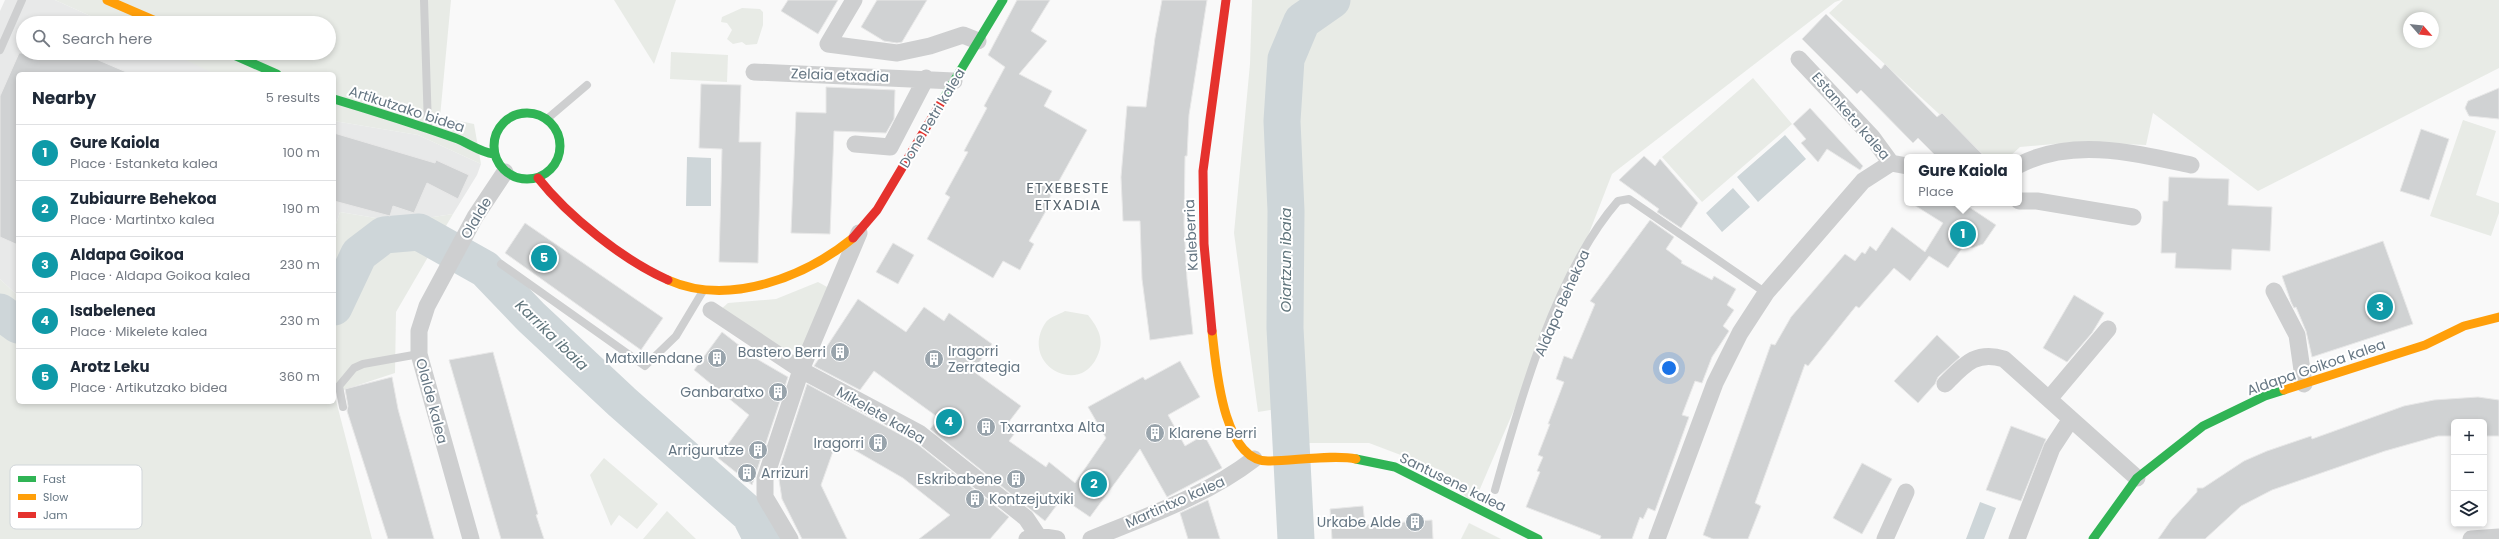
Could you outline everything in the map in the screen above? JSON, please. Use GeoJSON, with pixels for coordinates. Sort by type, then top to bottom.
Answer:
{"type":"FeatureCollection","features":[{"type":"Feature","properties":{"kind":"street"},"geometry":{"type":"LineString","coordinates":[[107,0],[144,16]]}},
{"type":"Feature","properties":{"kind":"street"},"geometry":{"type":"LineString","coordinates":[[854,0],[828,44],[897,53],[930,46],[963,35],[978,41]]}},
{"type":"Feature","properties":{"kind":"street","name":"Done Petri kalea"},"geometry":{"type":"LineString","coordinates":[[790,539],[765,497],[765,479],[801,370],[859,234],[877,210],[1003,0]]}},
{"type":"Feature","properties":{"kind":"street","name":"Kaleberria"},"geometry":{"type":"LineString","coordinates":[[1226,0],[1218,42],[1203,169],[1204,249],[1212,335],[1227,415],[1233,434],[1243,450],[1254,459]]}},
{"type":"Feature","properties":{"kind":"street","name":"Estanketa kalea"},"geometry":{"type":"LineString","coordinates":[[1800,58],[1872,137],[1899,164]]}},
{"type":"Feature","properties":{"kind":"street"},"geometry":{"type":"LineString","coordinates":[[245,60],[272,72]]}},
{"type":"Feature","properties":{"kind":"street","name":"Zelaia etxadia"},"geometry":{"type":"LineString","coordinates":[[754,72],[926,78],[954,81]]}},
{"type":"Feature","properties":{"kind":"street"},"geometry":{"type":"LineString","coordinates":[[855,144],[890,147],[926,78]]}},
{"type":"Feature","properties":{"kind":"street","name":"Artikutzako bidea"},"geometry":{"type":"LineString","coordinates":[[336,100],[428,128],[458,139],[484,153],[494,154]]}},
{"type":"Feature","properties":{"kind":"street"},"geometry":{"type":"LineString","coordinates":[[526,113],[537,114],[547,119],[555,128],[560,139],[560,150],[557,161],[548,172],[538,178],[526,180],[515,178],[505,172],[494,154],[494,142],[497,131],[504,121],[514,115],[526,113]]}},
{"type":"Feature","properties":{"kind":"street"},"geometry":{"type":"LineString","coordinates":[[2022,164],[2035,157],[2062,150],[2099,149],[2139,154],[2191,164]]}},
{"type":"Feature","properties":{"kind":"street"},"geometry":{"type":"LineString","coordinates":[[1657,539],[1715,383],[1740,333],[1766,293],[1863,181],[1899,164]]}},
{"type":"Feature","properties":{"kind":"street","name":"Olalde"},"geometry":{"type":"LineString","coordinates":[[449,266],[475,217],[505,172]]}},
{"type":"Feature","properties":{"kind":"street"},"geometry":{"type":"LineString","coordinates":[[538,178],[552,197],[576,220],[637,262],[681,285],[705,289]]}},
{"type":"Feature","properties":{"kind":"street"},"geometry":{"type":"LineString","coordinates":[[2022,201],[2037,201],[2133,217]]}},
{"type":"Feature","properties":{"kind":"street","name":"Done Petri kalea"},"geometry":{"type":"LineString","coordinates":[[705,289],[731,289],[755,286],[793,274],[842,247],[859,234]]}},
{"type":"Feature","properties":{"kind":"street","name":"Olalde kalea"},"geometry":{"type":"LineString","coordinates":[[449,266],[427,306],[419,331],[419,354],[470,539]]}},
{"type":"Feature","properties":{"kind":"street"},"geometry":{"type":"LineString","coordinates":[[2274,291],[2296,335],[2304,384]]}},
{"type":"Feature","properties":{"kind":"street","name":"Mikelete kalea"},"geometry":{"type":"LineString","coordinates":[[711,310],[801,370],[919,433],[1026,518],[1033,538]]}},
{"type":"Feature","properties":{"kind":"street","name":"Aldapa Goikoa kalea"},"geometry":{"type":"LineString","coordinates":[[2093,539],[2096,532],[2137,478],[2203,426],[2265,396],[2426,345],[2464,326],[2499,317]]}},
{"type":"Feature","properties":{"kind":"street"},"geometry":{"type":"LineString","coordinates":[[2049,399],[2108,329]]}},
{"type":"Feature","properties":{"kind":"street"},"geometry":{"type":"LineString","coordinates":[[1945,384],[1966,363],[1990,354],[2004,359],[2137,478]]}},
{"type":"Feature","properties":{"kind":"street"},"geometry":{"type":"LineString","coordinates":[[2017,539],[2052,448],[2071,419]]}},
{"type":"Feature","properties":{"kind":"street","name":"Santusene kalea"},"geometry":{"type":"LineString","coordinates":[[1254,459],[1266,461],[1317,458],[1353,458],[1395,467],[1538,539]]}},
{"type":"Feature","properties":{"kind":"street","name":"Martintxo kalea"},"geometry":{"type":"LineString","coordinates":[[1091,539],[1178,504],[1233,475],[1254,459]]}},
{"type":"Feature","properties":{"kind":"street"},"geometry":{"type":"LineString","coordinates":[[1885,539],[1906,492]]}},
{"type":"Feature","properties":{"kind":"street"},"geometry":{"type":"LineString","coordinates":[[2471,539],[2499,537]]}},
{"type":"Feature","properties":{"kind":"street"},"geometry":{"type":"LineString","coordinates":[[1033,538],[1057,539]]}},
{"type":"Feature","properties":{"kind":"lane"},"geometry":{"type":"LineString","coordinates":[[0,50],[22,0]]}},
{"type":"Feature","properties":{"kind":"lane"},"geometry":{"type":"LineString","coordinates":[[424,0],[428,128]]}},
{"type":"Feature","properties":{"kind":"lane"},"geometry":{"type":"LineString","coordinates":[[547,119],[587,85]]}},
{"type":"Feature","properties":{"kind":"lane","name":"Aldapa Behekoa"},"geometry":{"type":"LineString","coordinates":[[1495,490],[1518,410],[1552,317],[1582,254],[1618,201],[1629,199],[1766,293]]}},
{"type":"Feature","properties":{"kind":"lane"},"geometry":{"type":"LineString","coordinates":[[501,264],[645,366],[676,336],[705,289]]}},
{"type":"Feature","properties":{"kind":"lane"},"geometry":{"type":"LineString","coordinates":[[343,407],[339,386],[354,368],[363,364],[419,354]]}},
{"type":"Feature","properties":{"kind":"shaded area"},"geometry":{"type":"Polygon","coordinates":[[[5,0],[55,0],[90,16],[16,16],[16,60],[187,60],[214,72],[16,72],[16,294],[0,279],[0,11],[5,0]]]}},
{"type":"Feature","properties":{"kind":"shaded area"},"geometry":{"type":"Polygon","coordinates":[[[55,0],[451,0],[440,117],[474,124],[481,164],[418,135],[336,121],[336,72],[211,72],[186,60],[336,60],[336,16],[90,16],[55,0]]]}},
{"type":"Feature","properties":{"kind":"shaded area"},"geometry":{"type":"Polygon","coordinates":[[[614,0],[676,0],[654,64],[614,0]]]}},
{"type":"Feature","properties":{"kind":"shaded area"},"geometry":{"type":"Polygon","coordinates":[[[1252,0],[1841,0],[1835,2],[1612,174],[1579,259],[1473,505],[1443,471],[1369,443],[1304,443],[1302,405],[1258,412],[1234,233],[1250,64],[1252,0]]]}},
{"type":"Feature","properties":{"kind":"shaded area"},"geometry":{"type":"Polygon","coordinates":[[[1843,0],[2499,0],[2499,68],[2258,191],[2153,113],[2146,145],[2076,142],[2020,147],[2012,154],[1983,154],[1829,13],[1843,0]]]}},
{"type":"Feature","properties":{"kind":"shaded area"},"geometry":{"type":"Polygon","coordinates":[[[742,8],[760,9],[763,12],[763,25],[757,44],[746,45],[742,42],[733,44],[727,39],[732,30],[727,23],[721,22],[722,17],[742,8]]]}},
{"type":"Feature","properties":{"kind":"shaded area"},"geometry":{"type":"Polygon","coordinates":[[[671,52],[728,55],[727,82],[670,79],[671,52]]]}},
{"type":"Feature","properties":{"kind":"shaded area"},"geometry":{"type":"Polygon","coordinates":[[[1753,78],[1792,124],[1702,202],[1662,157],[1753,78]]]}},
{"type":"Feature","properties":{"kind":"shaded area"},"geometry":{"type":"Polygon","coordinates":[[[2463,120],[2496,131],[2476,195],[2499,203],[2499,213],[2491,236],[2430,216],[2463,120]]]}},
{"type":"Feature","properties":{"kind":"shaded area"},"geometry":{"type":"Polygon","coordinates":[[[336,121],[418,135],[481,164],[477,175],[453,214],[400,222],[340,212],[336,224],[336,121]]]}},
{"type":"Feature","properties":{"kind":"shaded area"},"geometry":{"type":"Polygon","coordinates":[[[1785,135],[1806,159],[1758,202],[1737,177],[1785,135]]]}},
{"type":"Feature","properties":{"kind":"shaded area"},"geometry":{"type":"Polygon","coordinates":[[[687,157],[711,158],[711,206],[686,206],[687,157]]]}},
{"type":"Feature","properties":{"kind":"shaded area"},"geometry":{"type":"Polygon","coordinates":[[[1733,188],[1750,207],[1722,232],[1706,213],[1733,188]]]}},
{"type":"Feature","properties":{"kind":"shaded area"},"geometry":{"type":"Polygon","coordinates":[[[340,212],[400,222],[453,214],[396,312],[395,373],[336,392],[336,224],[340,212]]]}},
{"type":"Feature","properties":{"kind":"shaded area"},"geometry":{"type":"Polygon","coordinates":[[[0,279],[16,294],[16,404],[336,404],[336,401],[372,539],[0,539],[0,279]]]}},
{"type":"Feature","properties":{"kind":"shaded area"},"geometry":{"type":"Polygon","coordinates":[[[818,282],[829,288],[805,348],[784,351],[719,311],[728,303],[776,299],[818,282]]]}},
{"type":"Feature","properties":{"kind":"shaded area"},"geometry":{"type":"Polygon","coordinates":[[[1065,311],[1088,315],[1098,330],[1101,340],[1097,357],[1088,369],[1077,375],[1065,375],[1054,370],[1045,362],[1039,351],[1039,337],[1046,322],[1052,317],[1065,311]]]}},
{"type":"Feature","properties":{"kind":"shaded area"},"geometry":{"type":"Polygon","coordinates":[[[604,458],[658,504],[637,529],[619,515],[611,526],[590,475],[604,458]]]}},
{"type":"Feature","properties":{"kind":"shaded area"},"geometry":{"type":"Polygon","coordinates":[[[1980,502],[1996,508],[1984,539],[1966,539],[1980,502]]]}},
{"type":"Feature","properties":{"kind":"shaded area"},"geometry":{"type":"Polygon","coordinates":[[[667,511],[696,539],[643,539],[667,511]]]}},
{"type":"Feature","properties":{"kind":"shaded area"},"geometry":{"type":"Polygon","coordinates":[[[1469,523],[1501,539],[1461,539],[1469,523]]]}},
{"type":"Feature","properties":{"kind":"building"},"geometry":{"type":"Polygon","coordinates":[[[788,0],[838,0],[818,34],[781,11],[788,0]]]}},
{"type":"Feature","properties":{"kind":"building"},"geometry":{"type":"Polygon","coordinates":[[[877,0],[927,0],[902,42],[897,43],[884,41],[861,27],[877,0]]]}},
{"type":"Feature","properties":{"kind":"building"},"geometry":{"type":"Polygon","coordinates":[[[1017,0],[1050,0],[1031,31],[1047,41],[1019,74],[1052,91],[1044,106],[1087,130],[1049,199],[1052,200],[1029,241],[1034,244],[1020,270],[1003,261],[993,278],[927,239],[950,197],[945,194],[968,152],[964,151],[987,108],[984,106],[1005,67],[988,55],[1017,0]]]}},
{"type":"Feature","properties":{"kind":"building"},"geometry":{"type":"Polygon","coordinates":[[[1162,0],[1207,0],[1189,115],[1187,156],[1185,156],[1184,224],[1187,279],[1193,334],[1150,340],[1142,279],[1140,221],[1123,221],[1121,177],[1127,106],[1146,107],[1155,38],[1162,0]]]}},
{"type":"Feature","properties":{"kind":"building"},"geometry":{"type":"Polygon","coordinates":[[[1826,14],[1881,69],[1885,64],[1937,117],[1942,113],[1982,154],[1934,154],[1918,138],[1913,143],[1861,90],[1857,94],[1802,39],[1826,14]]]}},
{"type":"Feature","properties":{"kind":"building"},"geometry":{"type":"Polygon","coordinates":[[[16,60],[98,60],[126,72],[16,72],[16,244],[0,237],[0,96],[16,60]]]}},
{"type":"Feature","properties":{"kind":"building"},"geometry":{"type":"Polygon","coordinates":[[[701,84],[741,85],[739,142],[761,142],[758,263],[719,262],[722,149],[699,148],[701,84]]]}},
{"type":"Feature","properties":{"kind":"building"},"geometry":{"type":"Polygon","coordinates":[[[826,87],[895,90],[894,119],[886,133],[834,131],[830,234],[791,233],[796,112],[826,113],[826,87]]]}},
{"type":"Feature","properties":{"kind":"building"},"geometry":{"type":"Polygon","coordinates":[[[2499,88],[2499,119],[2469,116],[2465,108],[2468,101],[2499,88]]]}},
{"type":"Feature","properties":{"kind":"building"},"geometry":{"type":"Polygon","coordinates":[[[1810,108],[1863,166],[1860,170],[1827,149],[1818,162],[1801,143],[1806,139],[1793,124],[1810,108]]]}},
{"type":"Feature","properties":{"kind":"building"},"geometry":{"type":"Polygon","coordinates":[[[2421,129],[2449,139],[2429,200],[2400,191],[2421,129]]]}},
{"type":"Feature","properties":{"kind":"building"},"geometry":{"type":"Polygon","coordinates":[[[336,134],[435,163],[436,160],[469,175],[458,199],[427,183],[414,213],[393,206],[390,216],[336,202],[336,134]]]}},
{"type":"Feature","properties":{"kind":"building"},"geometry":{"type":"Polygon","coordinates":[[[1644,156],[1655,166],[1660,159],[1698,203],[1681,228],[1657,212],[1659,209],[1619,180],[1644,156]]]}},
{"type":"Feature","properties":{"kind":"building"},"geometry":{"type":"Polygon","coordinates":[[[2169,177],[2229,179],[2228,205],[2272,207],[2270,251],[2232,249],[2231,270],[2175,268],[2176,253],[2161,253],[2163,201],[2168,201],[2169,177]]]}},
{"type":"Feature","properties":{"kind":"building"},"geometry":{"type":"Polygon","coordinates":[[[1916,206],[1968,206],[1996,225],[1983,244],[1972,248],[1965,244],[1948,268],[1929,256],[1910,281],[1894,268],[1859,308],[1856,306],[1808,366],[1805,364],[1755,503],[1761,506],[1748,539],[1713,539],[1703,535],[1771,344],[1775,345],[1791,317],[1845,254],[1855,261],[1862,252],[1865,254],[1870,246],[1876,251],[1892,227],[1925,252],[1943,223],[1916,206]]]}},
{"type":"Feature","properties":{"kind":"building"},"geometry":{"type":"Polygon","coordinates":[[[1650,220],[1674,237],[1666,249],[1682,261],[1681,263],[1712,280],[1714,276],[1736,289],[1727,305],[1734,310],[1723,326],[1729,331],[1712,357],[1702,383],[1695,381],[1682,415],[1689,417],[1655,511],[1648,508],[1643,519],[1640,517],[1632,539],[1600,539],[1601,536],[1526,507],[1540,472],[1537,471],[1543,457],[1538,455],[1564,382],[1556,379],[1564,356],[1572,359],[1595,304],[1590,301],[1650,220]]]}},
{"type":"Feature","properties":{"kind":"building"},"geometry":{"type":"Polygon","coordinates":[[[525,223],[663,318],[641,350],[505,253],[525,223]]]}},
{"type":"Feature","properties":{"kind":"building"},"geometry":{"type":"Polygon","coordinates":[[[2383,241],[2413,324],[2312,357],[2306,331],[2296,307],[2294,308],[2291,302],[2282,276],[2383,241]]]}},
{"type":"Feature","properties":{"kind":"building"},"geometry":{"type":"Polygon","coordinates":[[[893,243],[914,255],[898,284],[876,272],[893,243]]]}},
{"type":"Feature","properties":{"kind":"building"},"geometry":{"type":"Polygon","coordinates":[[[2074,295],[2104,313],[2092,333],[2067,362],[2043,348],[2074,295]]]}},
{"type":"Feature","properties":{"kind":"building"},"geometry":{"type":"Polygon","coordinates":[[[858,299],[906,332],[924,307],[944,321],[949,313],[992,344],[973,371],[1021,406],[1008,423],[1017,430],[1009,441],[1046,467],[1049,462],[1075,483],[1106,438],[1088,407],[1143,377],[1145,380],[1180,361],[1200,397],[1168,415],[1185,446],[1204,435],[1222,468],[1167,497],[1140,449],[1090,517],[1062,498],[1045,521],[930,429],[939,418],[874,371],[860,390],[814,366],[858,299]]]}},
{"type":"Feature","properties":{"kind":"building"},"geometry":{"type":"Polygon","coordinates":[[[722,332],[740,346],[738,348],[788,377],[752,485],[718,458],[749,415],[694,370],[722,332]]]}},
{"type":"Feature","properties":{"kind":"building"},"geometry":{"type":"Polygon","coordinates":[[[1937,335],[1960,357],[1938,377],[1935,384],[1918,403],[1894,381],[1937,335]]]}},
{"type":"Feature","properties":{"kind":"building"},"geometry":{"type":"Polygon","coordinates":[[[493,352],[538,514],[536,515],[544,539],[501,539],[449,360],[493,352]]]}},
{"type":"Feature","properties":{"kind":"building"},"geometry":{"type":"Polygon","coordinates":[[[392,377],[398,409],[434,539],[388,539],[347,411],[348,406],[345,389],[392,377]]]}},
{"type":"Feature","properties":{"kind":"building"},"geometry":{"type":"Polygon","coordinates":[[[807,384],[916,443],[1009,517],[990,539],[919,539],[950,515],[903,478],[837,440],[821,485],[847,539],[802,539],[782,499],[778,473],[807,384]]]}},
{"type":"Feature","properties":{"kind":"building"},"geometry":{"type":"Polygon","coordinates":[[[2478,397],[2499,400],[2499,436],[2487,436],[2487,419],[2451,419],[2451,436],[2438,436],[2385,451],[2272,490],[2241,506],[2205,539],[2158,539],[2172,519],[2197,492],[2197,488],[2203,488],[2244,461],[2267,451],[2311,436],[2312,439],[2404,406],[2434,400],[2478,397]]]}},
{"type":"Feature","properties":{"kind":"building"},"geometry":{"type":"Polygon","coordinates":[[[2011,426],[2046,439],[2021,501],[1986,490],[2011,426]]]}},
{"type":"Feature","properties":{"kind":"building"},"geometry":{"type":"Polygon","coordinates":[[[1862,463],[1892,479],[1862,534],[1833,518],[1862,463]]]}},
{"type":"Feature","properties":{"kind":"building"},"geometry":{"type":"Polygon","coordinates":[[[1208,500],[1220,539],[1188,539],[1180,513],[1208,500]]]}},
{"type":"Feature","properties":{"kind":"building","name":"Urkabe Alde"},"geometry":{"type":"Polygon","coordinates":[[[1363,506],[1365,525],[1432,520],[1433,539],[1332,539],[1330,509],[1363,506]]]}},
{"type":"Feature","properties":{"kind":"waterway","name":"Oiartzun ibaia"},"geometry":{"type":"LineString","coordinates":[[1296,539],[1285,328],[1286,211],[1282,121],[1286,59],[1302,21],[1332,0]]}},
{"type":"Feature","properties":{"kind":"waterway","name":"Karrika ibaia"},"geometry":{"type":"LineString","coordinates":[[336,303],[359,254],[384,235],[419,232],[485,269],[531,317],[622,402],[750,515],[762,539]]}},
{"type":"Feature","properties":{"kind":"waterway","name":"Karrika ibaia"},"geometry":{"type":"LineString","coordinates":[[0,312],[16,324]]}},
{"type":"Feature","properties":{"kind":"traffic: fast"},"geometry":{"type":"LineString","coordinates":[[942,101],[1003,0]]}},
{"type":"Feature","properties":{"kind":"traffic: fast"},"geometry":{"type":"LineString","coordinates":[[245,60],[272,72]]}},
{"type":"Feature","properties":{"kind":"traffic: fast"},"geometry":{"type":"LineString","coordinates":[[336,100],[440,133],[494,154]]}},
{"type":"Feature","properties":{"kind":"traffic: fast"},"geometry":{"type":"LineString","coordinates":[[521,113],[533,113],[545,118],[555,128],[560,140],[560,146],[558,159],[545,174],[533,179],[521,179],[509,174],[499,164],[494,152],[494,140],[499,128],[509,118],[521,113]]}},
{"type":"Feature","properties":{"kind":"traffic: fast"},"geometry":{"type":"LineString","coordinates":[[2093,539],[2137,478],[2203,426],[2265,396],[2284,390]]}},
{"type":"Feature","properties":{"kind":"traffic: fast"},"geometry":{"type":"LineString","coordinates":[[1356,459],[1395,467],[1538,539]]}},
{"type":"Feature","properties":{"kind":"traffic: slow"},"geometry":{"type":"LineString","coordinates":[[107,0],[144,16]]}},
{"type":"Feature","properties":{"kind":"traffic: slow"},"geometry":{"type":"LineString","coordinates":[[668,280],[691,288],[716,290],[741,289],[765,284],[789,276],[812,265],[834,252],[853,238]]}},
{"type":"Feature","properties":{"kind":"traffic: slow"},"geometry":{"type":"LineString","coordinates":[[2284,390],[2425,345],[2464,326],[2499,317]]}},
{"type":"Feature","properties":{"kind":"traffic: slow"},"geometry":{"type":"LineString","coordinates":[[1212,331],[1219,387],[1224,408],[1231,429],[1240,445],[1253,457],[1268,461],[1325,457],[1356,459]]}},
{"type":"Feature","properties":{"kind":"traffic: jam"},"geometry":{"type":"LineString","coordinates":[[1212,331],[1204,244],[1203,171],[1226,0]]}},
{"type":"Feature","properties":{"kind":"traffic: jam"},"geometry":{"type":"LineString","coordinates":[[853,238],[877,210],[942,101]]}},
{"type":"Feature","properties":{"kind":"traffic: jam"},"geometry":{"type":"LineString","coordinates":[[538,178],[580,222],[597,236],[633,261],[668,280]]}},
{"type":"Feature","properties":{"kind":"place","name":"Gure Kaiola"},"geometry":{"type":"Point","coordinates":[1963,234]}},
{"type":"Feature","properties":{"kind":"place","name":"Arotz Leku"},"geometry":{"type":"Point","coordinates":[544,258]}},
{"type":"Feature","properties":{"kind":"place","name":"Aldapa Goikoa"},"geometry":{"type":"Point","coordinates":[2380,307]}},
{"type":"Feature","properties":{"kind":"place","name":"Bastero Berri"},"geometry":{"type":"Point","coordinates":[840,352]}},
{"type":"Feature","properties":{"kind":"place","name":"Matxillendane"},"geometry":{"type":"Point","coordinates":[717,358]}},
{"type":"Feature","properties":{"kind":"place","name":"Iragorri Zerrategia"},"geometry":{"type":"Point","coordinates":[934,359]}},
{"type":"Feature","properties":{"kind":"place","name":"Ganbaratxo"},"geometry":{"type":"Point","coordinates":[778,392]}},
{"type":"Feature","properties":{"kind":"place","name":"Isabelenea"},"geometry":{"type":"Point","coordinates":[949,422]}},
{"type":"Feature","properties":{"kind":"place","name":"Txarrantxa Alta"},"geometry":{"type":"Point","coordinates":[986,427]}},
{"type":"Feature","properties":{"kind":"place","name":"Klarene Berri"},"geometry":{"type":"Point","coordinates":[1155,433]}},
{"type":"Feature","properties":{"kind":"place","name":"Iragorri"},"geometry":{"type":"Point","coordinates":[878,443]}},
{"type":"Feature","properties":{"kind":"place","name":"Arrigurutze"},"geometry":{"type":"Point","coordinates":[758,450]}},
{"type":"Feature","properties":{"kind":"place","name":"Arrizuri"},"geometry":{"type":"Point","coordinates":[747,473]}},
{"type":"Feature","properties":{"kind":"place","name":"Eskribabene"},"geometry":{"type":"Point","coordinates":[1016,479]}},
{"type":"Feature","properties":{"kind":"place","name":"Zubiaurre Behekoa"},"geometry":{"type":"Point","coordinates":[1094,484]}},
{"type":"Feature","properties":{"kind":"place","name":"Kontzejutxiki"},"geometry":{"type":"Point","coordinates":[975,499]}},
{"type":"Feature","properties":{"kind":"place","name":"Urkabe Alde"},"geometry":{"type":"Point","coordinates":[1415,522]}},
{"type":"Feature","properties":{"kind":"district","name":"ETXEBESTE ETXADIA"},"geometry":{"type":"Point","coordinates":[1068,196]}}]}
